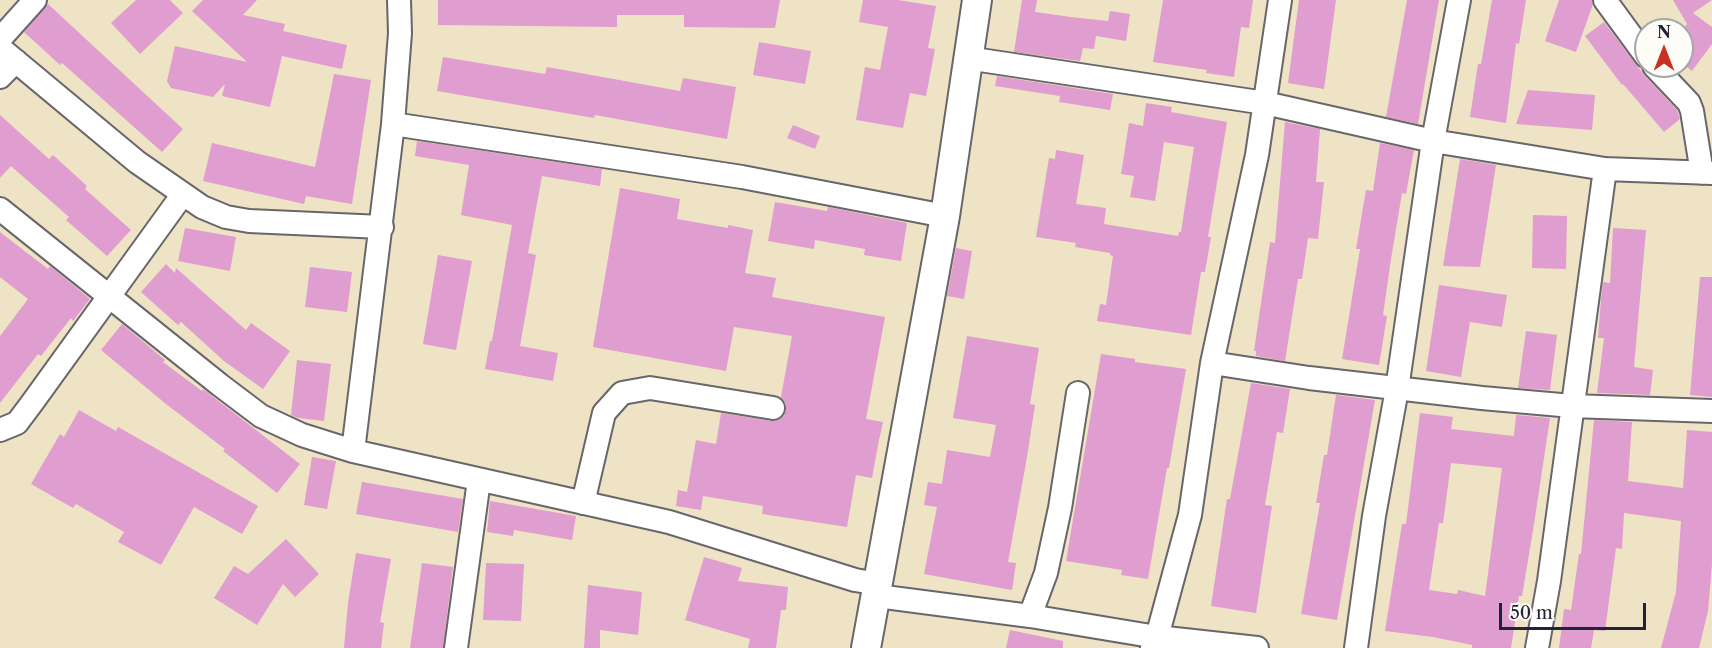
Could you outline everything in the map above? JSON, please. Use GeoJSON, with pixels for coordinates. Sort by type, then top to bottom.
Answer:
{"type":"FeatureCollection","features":[{"type":"Feature","properties":{"kind":"street"},"geometry":{"type":"LineString","coordinates":[[0,39],[35,0]]}},
{"type":"Feature","properties":{"kind":"street"},"geometry":{"type":"LineString","coordinates":[[353,451],[393,124],[400,33],[399,0]]}},
{"type":"Feature","properties":{"kind":"street"},"geometry":{"type":"LineString","coordinates":[[866,648],[945,216],[976,0]]}},
{"type":"Feature","properties":{"kind":"street"},"geometry":{"type":"LineString","coordinates":[[1154,642],[1190,515],[1212,363],[1257,155],[1280,0]]}},
{"type":"Feature","properties":{"kind":"street"},"geometry":{"type":"LineString","coordinates":[[1356,648],[1374,516],[1397,389],[1433,141],[1459,0]]}},
{"type":"Feature","properties":{"kind":"street"},"geometry":{"type":"LineString","coordinates":[[1605,0],[1634,40]]}},
{"type":"Feature","properties":{"kind":"street"},"geometry":{"type":"LineString","coordinates":[[967,58],[1265,104],[1433,141],[1605,169],[1707,173],[1689,103],[1665,78]]}},
{"type":"Feature","properties":{"kind":"street"},"geometry":{"type":"LineString","coordinates":[[5,62],[137,162],[202,207],[226,217],[249,221],[382,227]]}},
{"type":"Feature","properties":{"kind":"street"},"geometry":{"type":"LineString","coordinates":[[393,124],[742,177],[945,216]]}},
{"type":"Feature","properties":{"kind":"street"},"geometry":{"type":"LineString","coordinates":[[1537,648],[1549,581],[1605,169]]}},
{"type":"Feature","properties":{"kind":"street"},"geometry":{"type":"LineString","coordinates":[[0,430],[17,423],[183,194]]}},
{"type":"Feature","properties":{"kind":"street"},"geometry":{"type":"LineString","coordinates":[[0,209],[261,416],[302,435],[353,451],[669,522],[855,580],[878,590],[1030,616],[1154,642],[1257,648]]}},
{"type":"Feature","properties":{"kind":"street"},"geometry":{"type":"LineString","coordinates":[[1212,363],[1397,389],[1572,406],[1712,411]]}},
{"type":"Feature","properties":{"kind":"street"},"geometry":{"type":"LineString","coordinates":[[583,503],[604,413],[622,393],[650,388],[773,408]]}},
{"type":"Feature","properties":{"kind":"street"},"geometry":{"type":"LineString","coordinates":[[1030,616],[1046,573],[1078,393]]}},
{"type":"Feature","properties":{"kind":"street"},"geometry":{"type":"LineString","coordinates":[[456,648],[479,480]]}},
{"type":"Feature","properties":{"kind":"building"},"geometry":{"type":"Polygon","coordinates":[[[136,0],[170,0],[183,13],[140,54],[111,23],[136,0]]]}},
{"type":"Feature","properties":{"kind":"building"},"geometry":{"type":"Polygon","coordinates":[[[203,0],[257,0],[243,15],[285,24],[283,31],[347,45],[342,69],[282,56],[270,107],[222,96],[225,84],[213,97],[171,88],[167,81],[175,46],[247,62],[192,11],[203,0]]]}},
{"type":"Feature","properties":{"kind":"building"},"geometry":{"type":"Polygon","coordinates":[[[438,0],[780,0],[775,28],[684,27],[684,15],[617,15],[617,27],[438,25],[438,0]]]}},
{"type":"Feature","properties":{"kind":"building"},"geometry":{"type":"Polygon","coordinates":[[[863,0],[898,0],[936,6],[928,48],[935,49],[926,96],[910,93],[903,128],[856,120],[865,67],[880,70],[888,27],[859,22],[863,0]]]}},
{"type":"Feature","properties":{"kind":"building"},"geometry":{"type":"Polygon","coordinates":[[[1022,0],[1037,0],[1035,12],[1071,17],[1108,21],[1110,11],[1130,14],[1126,41],[1096,36],[1094,49],[1083,48],[1080,61],[1014,52],[1022,0]]]}},
{"type":"Feature","properties":{"kind":"building"},"geometry":{"type":"Polygon","coordinates":[[[1163,0],[1253,0],[1249,28],[1241,27],[1234,77],[1206,73],[1207,70],[1153,62],[1163,0]]]}},
{"type":"Feature","properties":{"kind":"building"},"geometry":{"type":"Polygon","coordinates":[[[1299,0],[1336,0],[1324,89],[1288,83],[1299,0]]]}},
{"type":"Feature","properties":{"kind":"building"},"geometry":{"type":"Polygon","coordinates":[[[1407,0],[1439,0],[1418,124],[1386,117],[1407,0]]]}},
{"type":"Feature","properties":{"kind":"building"},"geometry":{"type":"Polygon","coordinates":[[[1492,0],[1526,0],[1519,44],[1516,43],[1506,123],[1470,117],[1478,64],[1481,64],[1492,0]]]}},
{"type":"Feature","properties":{"kind":"building"},"geometry":{"type":"Polygon","coordinates":[[[1559,0],[1592,0],[1593,4],[1576,52],[1545,41],[1559,0]]]}},
{"type":"Feature","properties":{"kind":"building"},"geometry":{"type":"Polygon","coordinates":[[[1673,0],[1712,0],[1693,13],[1712,27],[1712,44],[1694,68],[1694,18],[1684,18],[1673,0]]]}},
{"type":"Feature","properties":{"kind":"building"},"geometry":{"type":"Polygon","coordinates":[[[48,4],[183,129],[162,152],[24,32],[48,4]]]}},
{"type":"Feature","properties":{"kind":"building"},"geometry":{"type":"Polygon","coordinates":[[[1604,22],[1634,62],[1634,78],[1647,78],[1677,110],[1680,119],[1664,132],[1622,85],[1585,36],[1604,22]]]}},
{"type":"Feature","properties":{"kind":"building"},"geometry":{"type":"Polygon","coordinates":[[[759,42],[811,51],[805,84],[753,75],[759,42]]]}},
{"type":"Feature","properties":{"kind":"building"},"geometry":{"type":"Polygon","coordinates":[[[443,57],[545,74],[547,67],[680,91],[683,78],[736,87],[727,139],[595,115],[594,118],[437,91],[443,57]]]}},
{"type":"Feature","properties":{"kind":"building"},"geometry":{"type":"Polygon","coordinates":[[[334,74],[371,80],[352,204],[306,196],[304,204],[203,181],[212,143],[315,167],[334,74]]]}},
{"type":"Feature","properties":{"kind":"building"},"geometry":{"type":"Polygon","coordinates":[[[997,76],[1113,94],[1110,110],[1059,102],[1060,96],[995,86],[997,76]]]}},
{"type":"Feature","properties":{"kind":"building"},"geometry":{"type":"Polygon","coordinates":[[[1528,90],[1595,95],[1592,130],[1516,124],[1528,90]]]}},
{"type":"Feature","properties":{"kind":"building"},"geometry":{"type":"Polygon","coordinates":[[[1146,103],[1172,107],[1171,112],[1227,122],[1208,237],[1211,237],[1205,272],[1201,272],[1191,335],[1097,321],[1100,304],[1106,305],[1113,256],[1110,253],[1075,247],[1076,243],[1036,237],[1049,158],[1055,159],[1056,150],[1084,155],[1076,204],[1106,208],[1104,224],[1178,236],[1181,232],[1194,147],[1164,142],[1155,201],[1130,197],[1134,176],[1121,174],[1129,123],[1143,126],[1146,103]]]}},
{"type":"Feature","properties":{"kind":"building"},"geometry":{"type":"Polygon","coordinates":[[[0,115],[49,159],[53,155],[87,186],[85,189],[131,230],[107,256],[66,220],[69,217],[11,166],[0,178],[0,115]]]}},
{"type":"Feature","properties":{"kind":"building"},"geometry":{"type":"Polygon","coordinates":[[[1285,122],[1320,129],[1316,182],[1324,182],[1318,239],[1308,238],[1302,279],[1298,279],[1285,361],[1256,356],[1256,351],[1254,351],[1270,242],[1275,243],[1285,122]]]}},
{"type":"Feature","properties":{"kind":"building"},"geometry":{"type":"Polygon","coordinates":[[[793,125],[820,136],[815,149],[787,138],[793,125]]]}},
{"type":"Feature","properties":{"kind":"building"},"geometry":{"type":"Polygon","coordinates":[[[417,141],[602,169],[600,186],[542,176],[528,253],[536,255],[520,346],[558,353],[553,381],[485,369],[512,225],[461,215],[469,165],[415,156],[417,141]]]}},
{"type":"Feature","properties":{"kind":"building"},"geometry":{"type":"Polygon","coordinates":[[[1380,143],[1414,150],[1406,194],[1402,193],[1391,259],[1383,315],[1387,316],[1379,365],[1342,359],[1360,249],[1356,249],[1366,190],[1373,191],[1380,143]]]}},
{"type":"Feature","properties":{"kind":"building"},"geometry":{"type":"Polygon","coordinates":[[[1460,159],[1496,165],[1480,267],[1443,266],[1460,159]]]}},
{"type":"Feature","properties":{"kind":"building"},"geometry":{"type":"Polygon","coordinates":[[[620,188],[680,199],[677,219],[753,230],[745,273],[776,278],[772,297],[885,317],[866,419],[883,422],[872,478],[856,475],[847,527],[762,514],[763,506],[703,496],[701,510],[676,506],[678,490],[687,492],[696,440],[716,444],[721,413],[771,421],[784,416],[786,404],[781,397],[792,336],[734,327],[726,371],[593,347],[620,188]]]}},
{"type":"Feature","properties":{"kind":"building"},"geometry":{"type":"Polygon","coordinates":[[[775,202],[827,211],[828,207],[907,223],[901,261],[864,255],[865,249],[815,240],[814,249],[768,241],[775,202]]]}},
{"type":"Feature","properties":{"kind":"building"},"geometry":{"type":"Polygon","coordinates":[[[1533,215],[1567,216],[1566,269],[1532,268],[1533,215]]]}},
{"type":"Feature","properties":{"kind":"building"},"geometry":{"type":"Polygon","coordinates":[[[185,228],[236,237],[230,271],[178,261],[185,228]]]}},
{"type":"Feature","properties":{"kind":"building"},"geometry":{"type":"Polygon","coordinates":[[[1613,228],[1646,230],[1634,367],[1653,370],[1650,395],[1597,393],[1604,338],[1598,338],[1601,300],[1603,282],[1610,283],[1613,228]]]}},
{"type":"Feature","properties":{"kind":"building"},"geometry":{"type":"Polygon","coordinates":[[[0,232],[48,269],[50,266],[90,299],[73,321],[71,318],[41,356],[38,354],[0,403],[0,336],[28,299],[0,277],[0,232]]]}},
{"type":"Feature","properties":{"kind":"building"},"geometry":{"type":"Polygon","coordinates":[[[956,248],[972,251],[964,299],[947,296],[956,248]]]}},
{"type":"Feature","properties":{"kind":"building"},"geometry":{"type":"Polygon","coordinates":[[[438,255],[472,261],[456,350],[423,344],[438,255]]]}},
{"type":"Feature","properties":{"kind":"building"},"geometry":{"type":"Polygon","coordinates":[[[166,264],[175,273],[176,268],[246,330],[251,323],[290,351],[263,389],[224,361],[181,322],[178,325],[141,292],[166,264]]]}},
{"type":"Feature","properties":{"kind":"building"},"geometry":{"type":"Polygon","coordinates":[[[310,267],[352,272],[347,312],[305,307],[310,267]]]}},
{"type":"Feature","properties":{"kind":"building"},"geometry":{"type":"Polygon","coordinates":[[[1700,277],[1712,277],[1712,397],[1690,395],[1700,277]]]}},
{"type":"Feature","properties":{"kind":"building"},"geometry":{"type":"Polygon","coordinates":[[[1439,285],[1507,295],[1502,327],[1470,322],[1461,377],[1426,371],[1439,285]]]}},
{"type":"Feature","properties":{"kind":"building"},"geometry":{"type":"Polygon","coordinates":[[[122,324],[165,360],[163,362],[202,391],[203,389],[300,464],[277,493],[101,350],[122,324]]]}},
{"type":"Feature","properties":{"kind":"building"},"geometry":{"type":"Polygon","coordinates":[[[1526,331],[1557,335],[1550,390],[1518,388],[1526,331]]]}},
{"type":"Feature","properties":{"kind":"building"},"geometry":{"type":"Polygon","coordinates":[[[967,336],[1039,348],[1030,404],[1035,405],[1008,562],[1016,563],[1012,590],[924,574],[937,507],[924,505],[928,482],[942,484],[947,450],[990,457],[996,425],[953,418],[967,336]]]}},
{"type":"Feature","properties":{"kind":"building"},"geometry":{"type":"Polygon","coordinates":[[[1101,354],[1135,359],[1135,362],[1186,369],[1148,579],[1121,575],[1122,570],[1066,561],[1101,354]]]}},
{"type":"Feature","properties":{"kind":"building"},"geometry":{"type":"Polygon","coordinates":[[[297,360],[331,364],[324,421],[291,415],[297,360]]]}},
{"type":"Feature","properties":{"kind":"building"},"geometry":{"type":"Polygon","coordinates":[[[1251,383],[1290,389],[1283,433],[1277,432],[1265,505],[1272,506],[1256,613],[1211,606],[1227,499],[1230,499],[1251,383]]]}},
{"type":"Feature","properties":{"kind":"building"},"geometry":{"type":"Polygon","coordinates":[[[1336,395],[1375,400],[1337,620],[1301,614],[1320,503],[1316,503],[1324,455],[1327,455],[1336,395]]]}},
{"type":"Feature","properties":{"kind":"building"},"geometry":{"type":"Polygon","coordinates":[[[79,410],[116,431],[118,427],[258,506],[242,534],[194,507],[161,565],[118,542],[124,532],[76,504],[73,508],[31,484],[60,434],[64,437],[79,410]]]}},
{"type":"Feature","properties":{"kind":"building"},"geometry":{"type":"Polygon","coordinates":[[[1420,413],[1453,417],[1451,429],[1514,436],[1516,415],[1550,418],[1522,596],[1519,596],[1511,648],[1472,648],[1472,645],[1433,637],[1385,631],[1402,524],[1406,524],[1420,413]],[[1451,463],[1443,523],[1439,523],[1429,590],[1457,594],[1458,590],[1485,596],[1502,468],[1451,463]]]}},
{"type":"Feature","properties":{"kind":"building"},"geometry":{"type":"Polygon","coordinates":[[[1594,420],[1632,422],[1628,481],[1683,488],[1687,430],[1712,432],[1712,564],[1708,611],[1699,648],[1661,648],[1676,592],[1681,521],[1624,513],[1622,549],[1616,548],[1605,631],[1594,630],[1591,648],[1559,648],[1564,609],[1571,610],[1579,554],[1581,554],[1594,420]]]}},
{"type":"Feature","properties":{"kind":"building"},"geometry":{"type":"Polygon","coordinates":[[[312,457],[336,461],[327,509],[304,505],[312,457]]]}},
{"type":"Feature","properties":{"kind":"building"},"geometry":{"type":"Polygon","coordinates":[[[362,482],[463,499],[458,532],[356,514],[362,482]]]}},
{"type":"Feature","properties":{"kind":"building"},"geometry":{"type":"Polygon","coordinates":[[[490,501],[576,516],[572,540],[514,530],[513,536],[487,532],[490,501]]]}},
{"type":"Feature","properties":{"kind":"building"},"geometry":{"type":"Polygon","coordinates":[[[286,539],[319,574],[295,597],[283,584],[257,625],[214,598],[234,566],[248,574],[286,539]]]}},
{"type":"Feature","properties":{"kind":"building"},"geometry":{"type":"Polygon","coordinates":[[[356,553],[391,559],[380,622],[384,623],[381,648],[344,648],[356,553]]]}},
{"type":"Feature","properties":{"kind":"building"},"geometry":{"type":"Polygon","coordinates":[[[704,557],[742,568],[738,581],[788,587],[786,610],[781,610],[776,648],[748,648],[750,639],[685,620],[704,557]]]}},
{"type":"Feature","properties":{"kind":"building"},"geometry":{"type":"Polygon","coordinates":[[[422,563],[453,567],[443,648],[410,648],[422,563]]]}},
{"type":"Feature","properties":{"kind":"building"},"geometry":{"type":"Polygon","coordinates":[[[486,563],[524,564],[521,621],[483,620],[486,563]]]}},
{"type":"Feature","properties":{"kind":"building"},"geometry":{"type":"Polygon","coordinates":[[[588,585],[642,592],[638,635],[600,630],[600,648],[584,648],[588,585]]]}},
{"type":"Feature","properties":{"kind":"building"},"geometry":{"type":"Polygon","coordinates":[[[1010,630],[1063,641],[1063,648],[1006,648],[1010,630]]]}}]}
